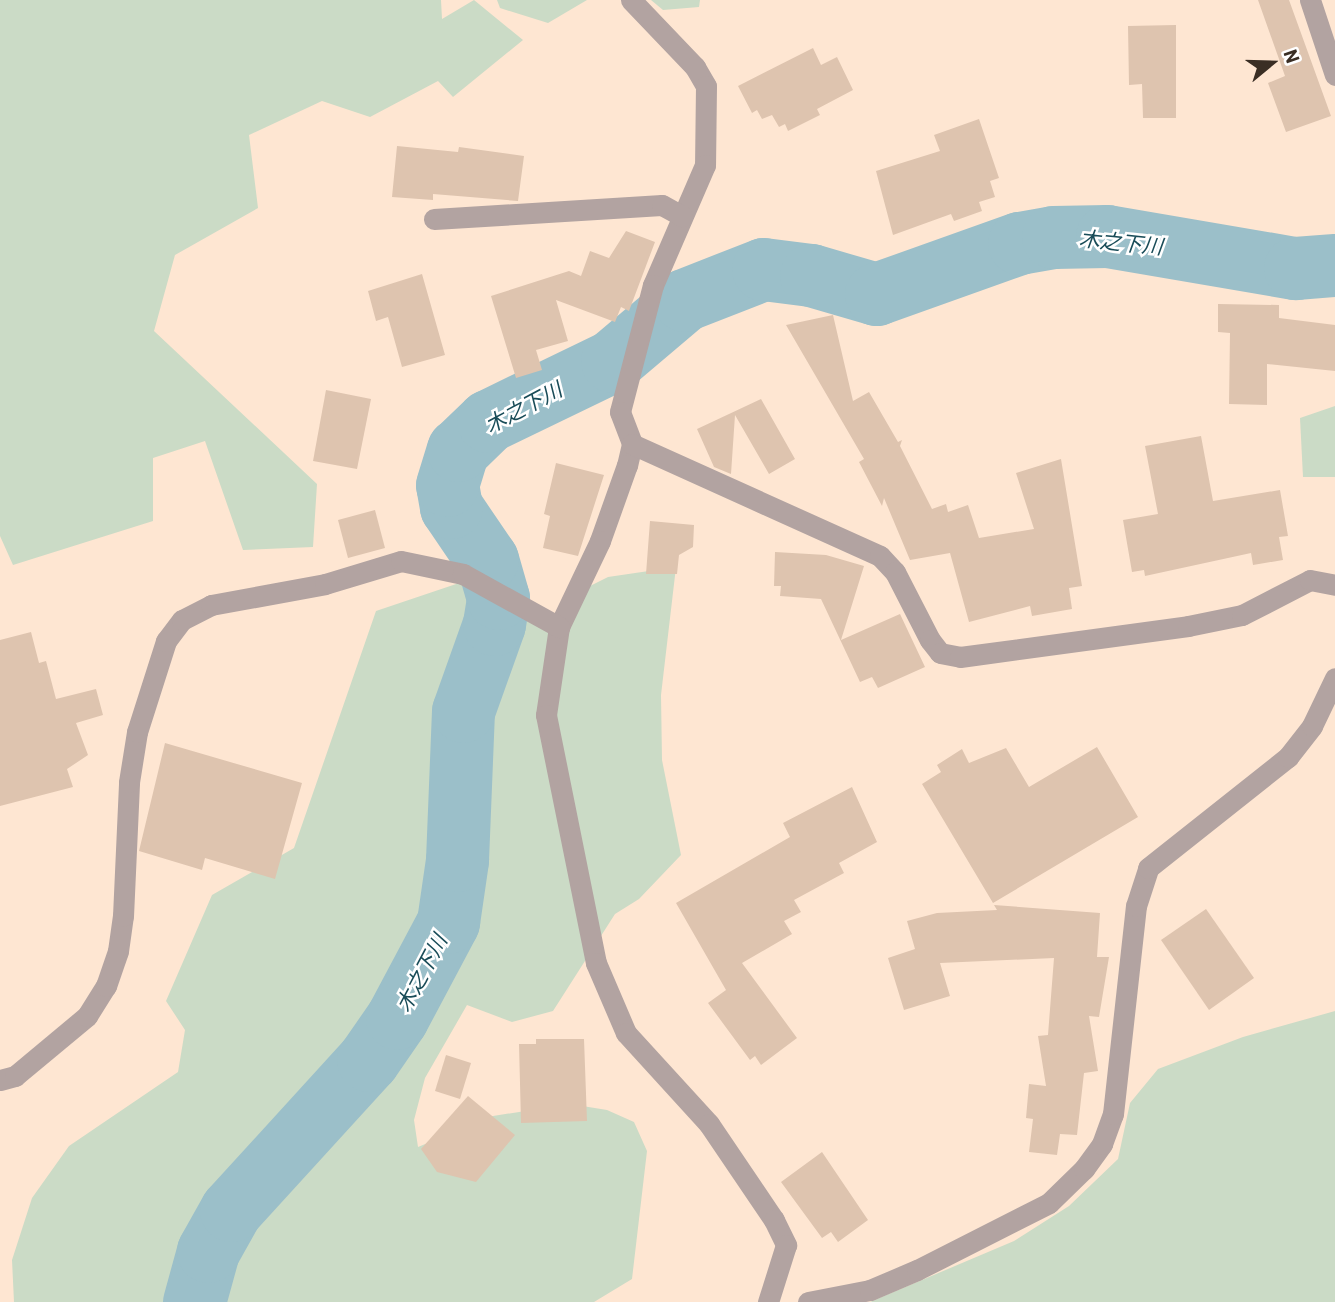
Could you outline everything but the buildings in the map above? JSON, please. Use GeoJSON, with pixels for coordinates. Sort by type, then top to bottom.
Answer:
{"type":"FeatureCollection","features":[{"type":"Feature","properties":{"kind":"street"},"geometry":{"type":"LineString","coordinates":[[631,0],[695,67],[706,86],[705,165],[653,285],[620,412],[632,444],[600,541],[552,623],[546,715],[596,963],[626,1033],[709,1124],[774,1220],[786,1245],[768,1302]]}},
{"type":"Feature","properties":{"kind":"street"},"geometry":{"type":"LineString","coordinates":[[1310,0],[1335,75]]}},
{"type":"Feature","properties":{"kind":"street"},"geometry":{"type":"LineString","coordinates":[[434,219],[662,205],[682,216]]}},
{"type":"Feature","properties":{"kind":"street"},"geometry":{"type":"LineString","coordinates":[[632,444],[880,556],[894,572],[930,640],[940,653],[960,657],[1188,626],[1242,615],[1310,580],[1335,585]]}},
{"type":"Feature","properties":{"kind":"street"},"geometry":{"type":"LineString","coordinates":[[0,1080],[15,1076],[87,1016],[106,986],[122,928],[129,782],[137,733],[166,641],[182,620],[211,605],[325,584],[401,561],[463,574],[552,623]]}},
{"type":"Feature","properties":{"kind":"street"},"geometry":{"type":"LineString","coordinates":[[808,1302],[870,1290],[917,1270],[1049,1203],[1084,1169],[1102,1143],[1113,1114],[1136,906],[1148,868],[1288,757],[1312,726],[1335,678]]}},
{"type":"Feature","properties":{"kind":"green space"},"geometry":{"type":"Polygon","coordinates":[[[0,0],[441,0],[442,19],[474,0],[523,40],[453,97],[438,81],[370,117],[322,101],[249,135],[258,208],[175,255],[154,331],[317,484],[313,547],[243,550],[205,441],[153,458],[153,521],[13,565],[0,536],[0,0]]]}},
{"type":"Feature","properties":{"kind":"green space"},"geometry":{"type":"Polygon","coordinates":[[[497,0],[587,0],[548,23],[500,8],[497,0]]]}},
{"type":"Feature","properties":{"kind":"green space"},"geometry":{"type":"Polygon","coordinates":[[[651,0],[700,0],[699,7],[663,10],[651,0]]]}},
{"type":"Feature","properties":{"kind":"green space"},"geometry":{"type":"Polygon","coordinates":[[[1335,406],[1335,477],[1303,477],[1300,418],[1335,406]]]}},
{"type":"Feature","properties":{"kind":"green space"},"geometry":{"type":"Polygon","coordinates":[[[676,567],[661,695],[662,760],[681,855],[639,899],[615,914],[553,1011],[512,1022],[467,1005],[425,1078],[414,1120],[418,1147],[493,1116],[570,1104],[607,1110],[634,1122],[647,1151],[632,1279],[594,1302],[14,1302],[12,1260],[32,1198],[69,1146],[178,1072],[185,1030],[166,1001],[212,895],[294,848],[376,611],[471,579],[550,625],[584,589],[608,577],[676,567]]]}},
{"type":"Feature","properties":{"kind":"green space"},"geometry":{"type":"Polygon","coordinates":[[[1335,1011],[1335,1302],[870,1302],[1014,1241],[1069,1206],[1118,1159],[1130,1103],[1158,1069],[1243,1037],[1335,1011]]]}},
{"type":"Feature","properties":{"kind":"waterway","name":"木之下川"},"geometry":{"type":"LineString","coordinates":[[194,1302],[208,1251],[231,1210],[368,1060],[397,1018],[448,922],[457,860],[463,711],[494,624],[498,598],[487,560],[451,507],[447,485],[458,450],[488,421],[612,361],[684,300],[763,269],[811,275],[876,294],[1019,243],[1053,237],[1107,236],[1295,268],[1335,265]]}}]}
